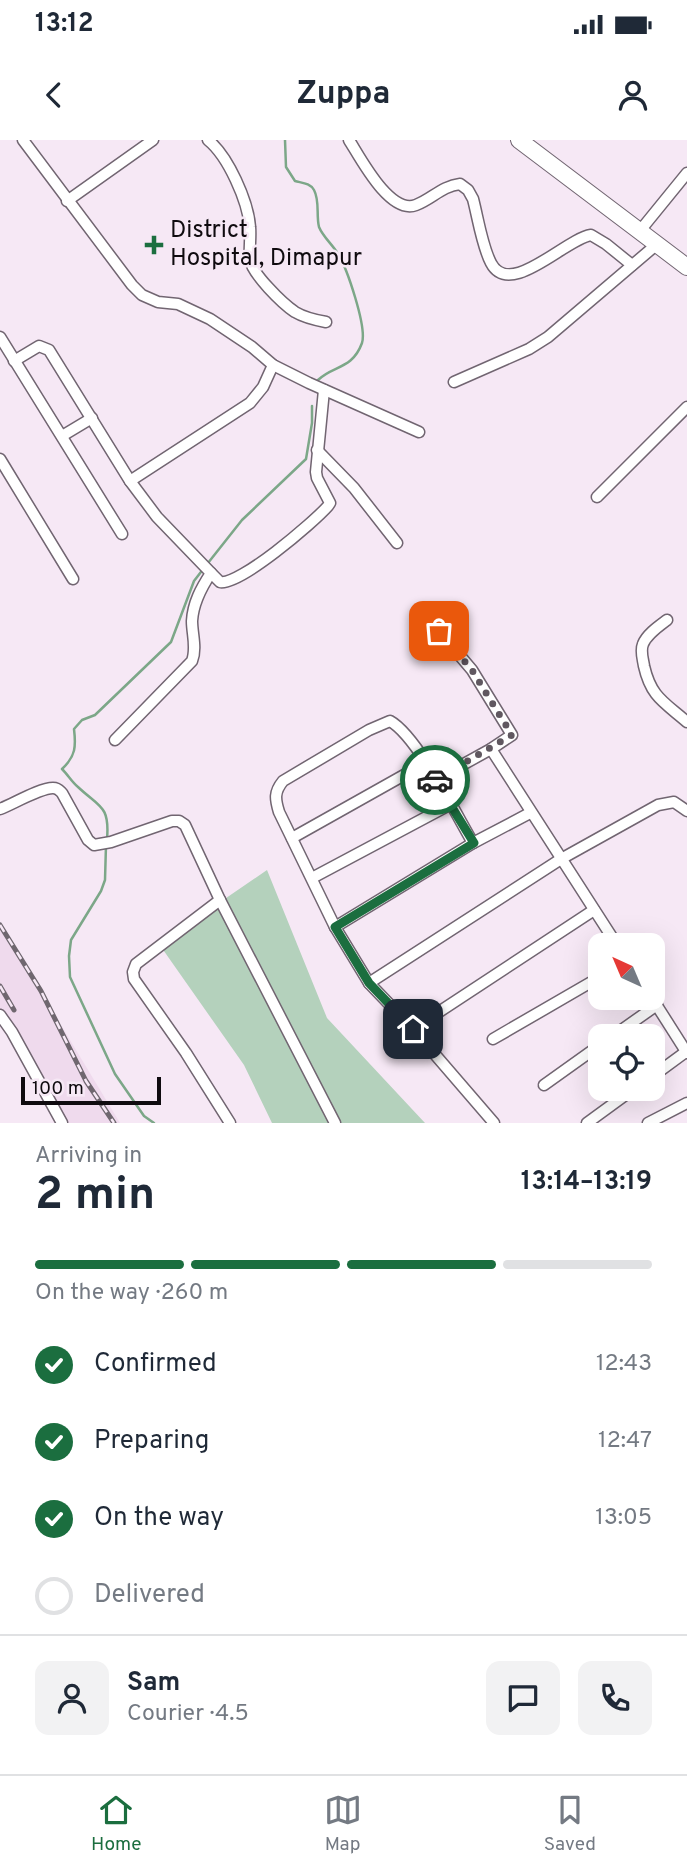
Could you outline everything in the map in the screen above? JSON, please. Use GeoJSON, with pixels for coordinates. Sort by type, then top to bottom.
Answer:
{"type":"FeatureCollection","features":[{"type":"Feature","properties":{"kind":"main road"},"geometry":{"type":"LineString","coordinates":[[519,140],[687,267]]}},
{"type":"Feature","properties":{"kind":"street"},"geometry":{"type":"LineString","coordinates":[[23,140],[67,201],[142,295],[158,302],[178,304],[191,309],[252,347],[274,365],[419,432]]}},
{"type":"Feature","properties":{"kind":"street"},"geometry":{"type":"LineString","coordinates":[[67,201],[153,140]]}},
{"type":"Feature","properties":{"kind":"street"},"geometry":{"type":"LineString","coordinates":[[208,140],[216,146],[229,166],[239,189],[250,223],[250,260],[253,269],[297,313],[309,319],[326,322]]}},
{"type":"Feature","properties":{"kind":"street"},"geometry":{"type":"LineString","coordinates":[[349,140],[382,190],[396,203],[406,207],[417,205],[450,185],[460,184],[468,190],[473,199],[490,262],[498,272],[509,276],[524,272],[574,240],[591,235],[632,265]]}},
{"type":"Feature","properties":{"kind":"street"},"geometry":{"type":"LineString","coordinates":[[639,232],[687,173]]}},
{"type":"Feature","properties":{"kind":"street"},"geometry":{"type":"LineString","coordinates":[[454,382],[529,349],[562,325],[656,245]]}},
{"type":"Feature","properties":{"kind":"street"},"geometry":{"type":"LineString","coordinates":[[0,337],[122,534]]}},
{"type":"Feature","properties":{"kind":"street"},"geometry":{"type":"LineString","coordinates":[[15,361],[34,348],[44,347],[49,350],[130,481],[157,517],[220,582],[232,581],[274,554],[330,503],[317,478],[317,450],[324,390]]}},
{"type":"Feature","properties":{"kind":"street"},"geometry":{"type":"LineString","coordinates":[[130,481],[250,403],[263,387],[274,365]]}},
{"type":"Feature","properties":{"kind":"street"},"geometry":{"type":"LineString","coordinates":[[597,497],[687,407]]}},
{"type":"Feature","properties":{"kind":"street"},"geometry":{"type":"LineString","coordinates":[[62,436],[92,418]]}},
{"type":"Feature","properties":{"kind":"street"},"geometry":{"type":"LineString","coordinates":[[317,450],[354,488],[397,543]]}},
{"type":"Feature","properties":{"kind":"street"},"geometry":{"type":"LineString","coordinates":[[0,459],[73,579]]}},
{"type":"Feature","properties":{"kind":"street"},"geometry":{"type":"LineString","coordinates":[[115,740],[192,661],[195,653],[192,618],[194,607],[209,572]]}},
{"type":"Feature","properties":{"kind":"street"},"geometry":{"type":"LineString","coordinates":[[422,611],[472,670],[512,735],[435,780]]}},
{"type":"Feature","properties":{"kind":"street"},"geometry":{"type":"LineString","coordinates":[[667,620],[643,645],[642,654],[648,685],[687,722]]}},
{"type":"Feature","properties":{"kind":"street"},"geometry":{"type":"LineString","coordinates":[[474,843],[405,733],[390,721],[380,724],[283,781],[277,788],[275,798],[292,838],[335,927],[369,983],[413,1029],[494,1123]]}},
{"type":"Feature","properties":{"kind":"street"},"geometry":{"type":"LineString","coordinates":[[491,749],[609,933]]}},
{"type":"Feature","properties":{"kind":"street"},"geometry":{"type":"LineString","coordinates":[[292,838],[406,774]]}},
{"type":"Feature","properties":{"kind":"street"},"geometry":{"type":"LineString","coordinates":[[0,809],[44,790],[58,789],[93,845],[106,844],[172,821],[185,825],[220,900],[335,1123]]}},
{"type":"Feature","properties":{"kind":"street"},"geometry":{"type":"LineString","coordinates":[[369,983],[561,859],[658,805],[674,802],[687,811]]}},
{"type":"Feature","properties":{"kind":"street"},"geometry":{"type":"LineString","coordinates":[[312,878],[450,804]]}},
{"type":"Feature","properties":{"kind":"street"},"geometry":{"type":"LineString","coordinates":[[335,927],[474,843],[530,813]]}},
{"type":"Feature","properties":{"kind":"street"},"geometry":{"type":"LineString","coordinates":[[220,900],[136,964],[133,972],[134,979],[202,1076],[230,1123]]}},
{"type":"Feature","properties":{"kind":"street"},"geometry":{"type":"LineString","coordinates":[[413,1029],[594,910]]}},
{"type":"Feature","properties":{"kind":"street"},"geometry":{"type":"LineString","coordinates":[[493,1039],[588,984]]}},
{"type":"Feature","properties":{"kind":"street"},"geometry":{"type":"LineString","coordinates":[[627,1024],[643,1010]]}},
{"type":"Feature","properties":{"kind":"street"},"geometry":{"type":"LineString","coordinates":[[660,1010],[687,1052],[665,1068]]}},
{"type":"Feature","properties":{"kind":"street"},"geometry":{"type":"LineString","coordinates":[[0,1015],[62,1123]]}},
{"type":"Feature","properties":{"kind":"street"},"geometry":{"type":"LineString","coordinates":[[544,1085],[588,1054]]}},
{"type":"Feature","properties":{"kind":"street"},"geometry":{"type":"LineString","coordinates":[[587,1123],[617,1101]]}},
{"type":"Feature","properties":{"kind":"street"},"geometry":{"type":"LineString","coordinates":[[648,1123],[687,1103]]}},
{"type":"Feature","properties":{"kind":"shaded area"},"geometry":{"type":"Polygon","coordinates":[[[0,924],[120,1123],[69,1123],[0,1008],[0,924]]]}},
{"type":"Feature","properties":{"kind":"green space"},"geometry":{"type":"Polygon","coordinates":[[[267,870],[327,1018],[425,1123],[272,1123],[244,1065],[159,944],[267,870]]]}},
{"type":"Feature","properties":{"kind":"waterway"},"geometry":{"type":"LineString","coordinates":[[285,140],[286,167],[295,181],[314,190],[319,227],[342,261],[362,324],[362,343],[358,352],[348,363],[318,380]]}},
{"type":"Feature","properties":{"kind":"waterway"},"geometry":{"type":"LineString","coordinates":[[208,563],[242,520],[306,459],[312,406]]}},
{"type":"Feature","properties":{"kind":"waterway"},"geometry":{"type":"LineString","coordinates":[[107,839],[107,819],[102,808],[62,769],[74,750],[74,729],[82,720],[95,715],[171,642],[194,581],[204,568]]}},
{"type":"Feature","properties":{"kind":"waterway"},"geometry":{"type":"LineString","coordinates":[[106,845],[105,880],[101,891],[71,940],[70,977],[115,1074],[144,1116],[154,1123]]}},
{"type":"Feature","properties":{"kind":"railway"},"geometry":{"type":"LineString","coordinates":[[0,925],[41,991],[86,1081],[114,1123]]}},
{"type":"Feature","properties":{"kind":"railway"},"geometry":{"type":"LineString","coordinates":[[0,986],[14,1010]]}},
{"type":"Feature","properties":{"kind":"way so far"},"geometry":{"type":"LineString","coordinates":[[435,780],[512,735],[482,684],[439,631]]}},
{"type":"Feature","properties":{"kind":"place","name":"District Hospital, Dimapur"},"geometry":{"type":"Point","coordinates":[154,245]}},
{"type":"Feature","properties":{"kind":"route"},"geometry":{"type":"LineString","coordinates":[[413,1029],[369,983],[335,927],[474,843],[435,780]]}}]}
